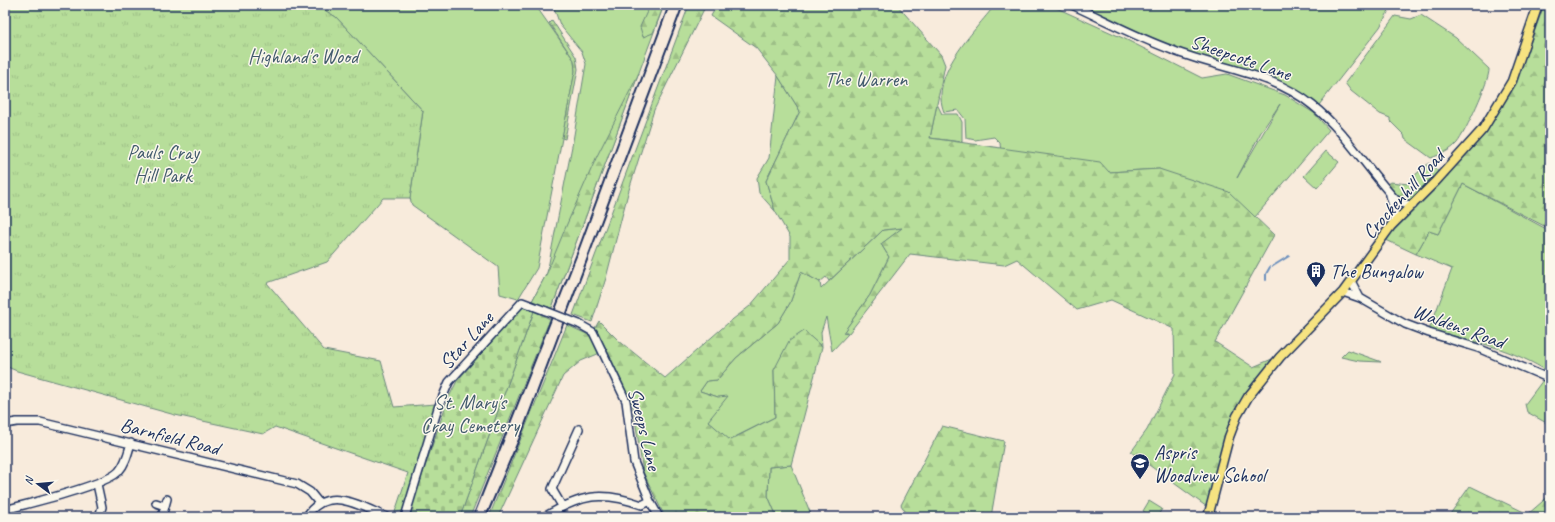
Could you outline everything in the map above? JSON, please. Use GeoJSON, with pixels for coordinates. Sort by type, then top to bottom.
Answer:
{"type":"FeatureCollection","features":[{"type":"Feature","properties":{"kind":"main road","name":"Crockenhill Road"},"geometry":{"type":"LineString","coordinates":[[1208,517],[1229,437],[1237,416],[1248,397],[1271,368],[1343,292],[1391,226],[1469,146],[1496,108],[1512,82],[1538,5]]}},
{"type":"Feature","properties":{"kind":"street","name":"Sheepcote Lane"},"geometry":{"type":"LineString","coordinates":[[1072,5],[1171,50],[1279,84],[1311,104],[1328,118],[1358,152],[1396,200],[1413,205]]}},
{"type":"Feature","properties":{"kind":"street","name":"Sheepcote Lane"},"geometry":{"type":"LineString","coordinates":[[1389,193],[1396,214],[1391,226]]}},
{"type":"Feature","properties":{"kind":"street","name":"Waldens Road"},"geometry":{"type":"LineString","coordinates":[[1351,281],[1360,298]]}},
{"type":"Feature","properties":{"kind":"street","name":"Waldens Road"},"geometry":{"type":"LineString","coordinates":[[1343,292],[1360,298],[1387,315],[1405,324],[1478,348],[1550,379]]}},
{"type":"Feature","properties":{"kind":"street","name":"Sweeps Lane"},"geometry":{"type":"LineString","coordinates":[[522,302],[578,324],[593,332],[626,401],[634,462],[650,501],[659,517]]}},
{"type":"Feature","properties":{"kind":"street","name":"Star Lane"},"geometry":{"type":"LineString","coordinates":[[405,517],[438,408],[449,382],[522,302]]}},
{"type":"Feature","properties":{"kind":"street","name":"Barnfield Road"},"geometry":{"type":"LineString","coordinates":[[5,424],[17,422],[40,422],[297,484],[310,492],[319,503]]}},
{"type":"Feature","properties":{"kind":"street"},"geometry":{"type":"LineString","coordinates":[[562,506],[552,489],[579,429]]}},
{"type":"Feature","properties":{"kind":"street"},"geometry":{"type":"LineString","coordinates":[[6,512],[97,484],[118,473],[126,461],[131,443]]}},
{"type":"Feature","properties":{"kind":"street"},"geometry":{"type":"LineString","coordinates":[[97,484],[102,507],[99,517]]}},
{"type":"Feature","properties":{"kind":"street"},"geometry":{"type":"LineString","coordinates":[[544,517],[562,506],[594,495],[621,497],[642,504],[650,501]]}},
{"type":"Feature","properties":{"kind":"street"},"geometry":{"type":"LineString","coordinates":[[306,517],[319,503],[332,499],[344,500],[387,517]]}},
{"type":"Feature","properties":{"kind":"street"},"geometry":{"type":"LineString","coordinates":[[156,503],[166,502],[162,517]]}},
{"type":"Feature","properties":{"kind":"green space","name":"Pauls Cray Hill Park"},"geometry":{"type":"Polygon","coordinates":[[[5,5],[316,5],[336,17],[423,111],[410,198],[383,198],[327,262],[267,283],[324,350],[381,361],[394,407],[436,404],[404,511],[395,512],[408,473],[275,427],[263,434],[175,415],[17,371],[5,366],[5,5]]]}},
{"type":"Feature","properties":{"kind":"green space"},"geometry":{"type":"Polygon","coordinates":[[[316,5],[538,5],[538,9],[574,60],[575,71],[537,268],[518,299],[500,294],[498,267],[412,205],[410,198],[423,111],[336,17],[316,5]]]}},
{"type":"Feature","properties":{"kind":"green space"},"geometry":{"type":"Polygon","coordinates":[[[553,5],[664,5],[551,310],[531,303],[547,273],[573,141],[586,64],[582,52],[560,25],[553,5]]]}},
{"type":"Feature","properties":{"kind":"green space"},"geometry":{"type":"Polygon","coordinates":[[[650,5],[664,5],[653,33],[643,37],[640,27],[650,5]]]}},
{"type":"Feature","properties":{"kind":"green space"},"geometry":{"type":"Polygon","coordinates":[[[689,5],[706,5],[654,110],[628,193],[606,278],[592,322],[573,315],[689,5]]]}},
{"type":"Feature","properties":{"kind":"green space","name":"The Warren"},"geometry":{"type":"Polygon","coordinates":[[[717,5],[897,5],[941,55],[945,65],[930,138],[1100,162],[1109,172],[1159,169],[1229,192],[1274,235],[1215,342],[1253,367],[1272,359],[1235,412],[1207,507],[1131,452],[1147,430],[1175,374],[1174,329],[1111,300],[1077,310],[1017,259],[1004,265],[910,254],[849,333],[843,333],[870,295],[889,257],[881,244],[902,228],[883,230],[829,281],[826,277],[820,282],[801,272],[790,303],[778,323],[736,358],[717,380],[707,381],[700,391],[718,397],[728,396],[708,421],[730,440],[775,417],[774,370],[789,341],[804,331],[822,347],[791,465],[769,467],[768,496],[777,517],[665,517],[643,472],[633,406],[595,328],[599,321],[618,340],[665,378],[728,323],[750,306],[790,259],[790,237],[775,211],[766,181],[800,111],[778,76],[756,48],[711,16],[717,5]]]}},
{"type":"Feature","properties":{"kind":"green space"},"geometry":{"type":"Polygon","coordinates":[[[995,5],[1050,5],[1125,39],[1202,78],[1227,74],[1285,95],[1314,113],[1329,130],[1255,217],[1159,169],[1109,172],[1001,153],[1000,143],[994,137],[975,140],[966,138],[965,119],[958,110],[944,112],[941,98],[943,83],[948,69],[956,55],[995,5]],[[1280,104],[1261,132],[1237,178],[1280,104]]]}},
{"type":"Feature","properties":{"kind":"green space"},"geometry":{"type":"Polygon","coordinates":[[[1078,5],[1392,5],[1380,27],[1319,105],[1275,78],[1182,52],[1078,5]]]}},
{"type":"Feature","properties":{"kind":"green space"},"geometry":{"type":"Polygon","coordinates":[[[1544,5],[1550,5],[1550,229],[1463,184],[1438,234],[1429,231],[1416,254],[1384,239],[1486,131],[1515,85],[1544,5]]]}},
{"type":"Feature","properties":{"kind":"green space"},"geometry":{"type":"Polygon","coordinates":[[[1421,15],[1456,38],[1489,69],[1486,84],[1461,137],[1451,148],[1431,158],[1405,139],[1404,135],[1390,121],[1390,118],[1380,114],[1351,91],[1345,83],[1395,16],[1411,19],[1421,15]]]}},
{"type":"Feature","properties":{"kind":"green space"},"geometry":{"type":"Polygon","coordinates":[[[552,20],[576,57],[578,69],[565,139],[562,138],[575,71],[574,60],[549,23],[552,20]]]}},
{"type":"Feature","properties":{"kind":"green space"},"geometry":{"type":"Polygon","coordinates":[[[639,73],[551,310],[531,303],[547,273],[597,156],[639,73]]]}},
{"type":"Feature","properties":{"kind":"green space"},"geometry":{"type":"Polygon","coordinates":[[[778,76],[800,111],[766,181],[775,211],[759,193],[757,178],[769,158],[778,76]]]}},
{"type":"Feature","properties":{"kind":"green space"},"geometry":{"type":"Polygon","coordinates":[[[937,104],[942,114],[958,114],[962,122],[962,142],[930,138],[937,104]]]}},
{"type":"Feature","properties":{"kind":"green space"},"geometry":{"type":"Polygon","coordinates":[[[1326,151],[1339,162],[1317,188],[1304,176],[1326,151]]]}},
{"type":"Feature","properties":{"kind":"green space"},"geometry":{"type":"Polygon","coordinates":[[[1429,163],[1440,173],[1413,203],[1398,198],[1386,185],[1390,182],[1409,184],[1414,176],[1429,163]]]}},
{"type":"Feature","properties":{"kind":"green space"},"geometry":{"type":"Polygon","coordinates":[[[1463,184],[1550,231],[1550,373],[1507,351],[1429,330],[1452,269],[1416,254],[1429,231],[1438,234],[1463,184]]]}},
{"type":"Feature","properties":{"kind":"green space"},"geometry":{"type":"Polygon","coordinates":[[[903,228],[881,244],[889,257],[870,295],[843,333],[848,334],[832,351],[826,317],[821,332],[822,347],[804,332],[774,370],[775,417],[729,440],[708,421],[718,397],[700,391],[707,381],[717,380],[736,358],[778,323],[790,303],[801,272],[820,282],[821,289],[883,230],[903,228]]]}},
{"type":"Feature","properties":{"kind":"green space","name":"St. Mary's Cray Cemetery"},"geometry":{"type":"Polygon","coordinates":[[[522,307],[534,311],[460,517],[408,517],[448,399],[457,381],[522,307]]]}},
{"type":"Feature","properties":{"kind":"green space"},"geometry":{"type":"Polygon","coordinates":[[[534,311],[550,319],[470,517],[460,517],[534,311]]]}},
{"type":"Feature","properties":{"kind":"green space"},"geometry":{"type":"Polygon","coordinates":[[[567,325],[591,336],[600,353],[581,361],[563,376],[498,517],[489,517],[567,325]]]}},
{"type":"Feature","properties":{"kind":"green space"},"geometry":{"type":"Polygon","coordinates":[[[1348,350],[1381,362],[1359,361],[1341,357],[1348,350]]]}},
{"type":"Feature","properties":{"kind":"green space"},"geometry":{"type":"Polygon","coordinates":[[[1543,380],[1550,384],[1550,425],[1527,412],[1525,404],[1543,380]]]}},
{"type":"Feature","properties":{"kind":"green space"},"geometry":{"type":"Polygon","coordinates":[[[942,426],[1004,441],[991,517],[909,517],[901,505],[942,426]]]}},
{"type":"Feature","properties":{"kind":"green space"},"geometry":{"type":"Polygon","coordinates":[[[791,465],[812,517],[777,517],[768,496],[769,467],[791,465]]]}},
{"type":"Feature","properties":{"kind":"green space"},"geometry":{"type":"Polygon","coordinates":[[[1470,486],[1528,514],[1550,495],[1550,517],[1448,517],[1470,486]]]}},
{"type":"Feature","properties":{"kind":"green space"},"geometry":{"type":"Polygon","coordinates":[[[1149,501],[1162,509],[1157,517],[1152,517],[1143,511],[1149,501]]]}},
{"type":"Feature","properties":{"kind":"waterway"},"geometry":{"type":"LineString","coordinates":[[1273,266],[1289,256]]}},
{"type":"Feature","properties":{"kind":"waterway"},"geometry":{"type":"LineString","coordinates":[[1266,280],[1266,274],[1270,267]]}},
{"type":"Feature","properties":{"kind":"railway"},"geometry":{"type":"LineString","coordinates":[[473,517],[578,251],[669,5]]}},
{"type":"Feature","properties":{"kind":"railway"},"geometry":{"type":"LineString","coordinates":[[486,517],[523,430],[683,5]]}},
{"type":"Feature","properties":{"kind":"place","name":"The Bungalow"},"geometry":{"type":"Point","coordinates":[1316,288]}},
{"type":"Feature","properties":{"kind":"place","name":"Aspris Woodview School"},"geometry":{"type":"Point","coordinates":[1140,480]}},
{"type":"Feature","properties":{"kind":"park label","name":"Highland's Wood"},"geometry":{"type":"Point","coordinates":[303,56]}}]}
